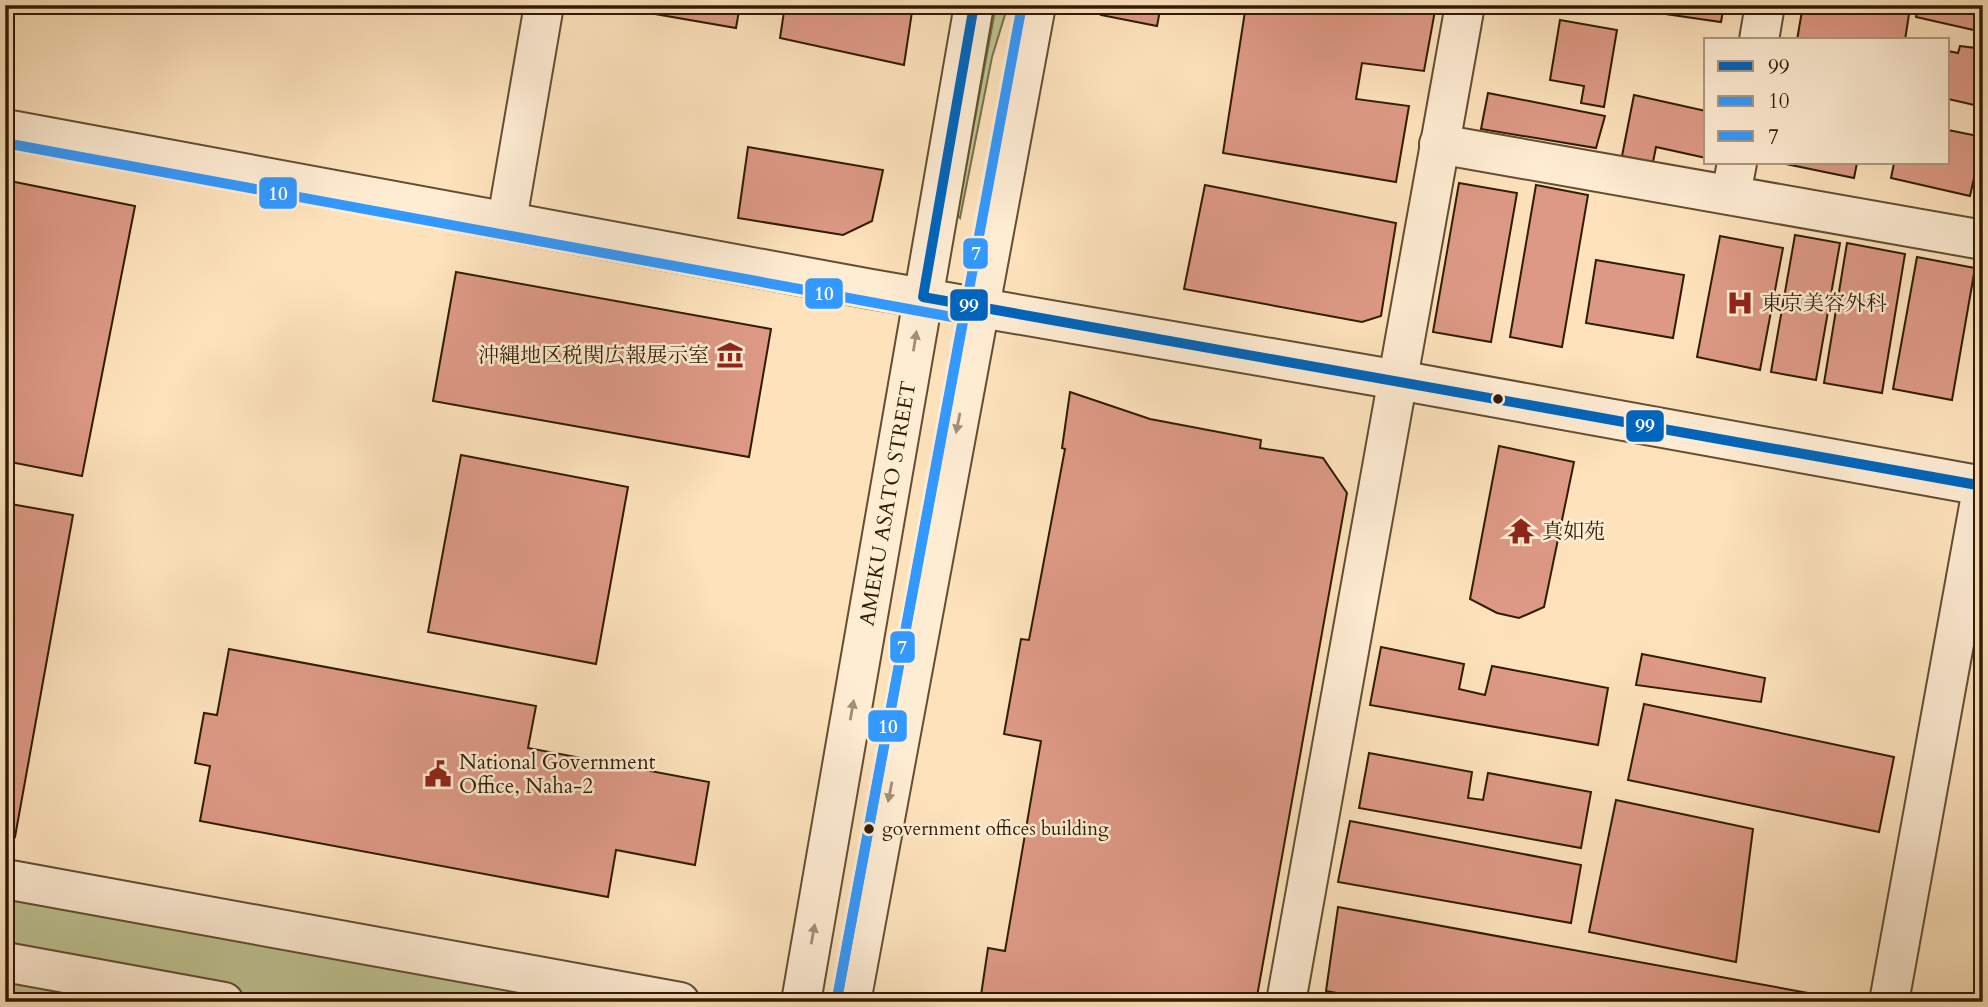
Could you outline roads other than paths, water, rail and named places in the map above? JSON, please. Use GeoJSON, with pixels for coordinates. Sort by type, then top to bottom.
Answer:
{"type":"FeatureCollection","features":[{"type":"Feature","properties":{"kind":"street"},"geometry":{"type":"LineString","coordinates":[[507,220],[544,5]]}},
{"type":"Feature","properties":{"kind":"street","name":"AMEKU ASATO STREET"},"geometry":{"type":"LineString","coordinates":[[801,1002],[974,5]]}},
{"type":"Feature","properties":{"kind":"street"},"geometry":{"type":"LineString","coordinates":[[851,1002],[1036,5]]}},
{"type":"Feature","properties":{"kind":"street"},"geometry":{"type":"LineString","coordinates":[[1286,1002],[1465,5]]}},
{"type":"Feature","properties":{"kind":"street"},"geometry":{"type":"LineString","coordinates":[[1759,38],[1765,5]]}},
{"type":"Feature","properties":{"kind":"street"},"geometry":{"type":"LineString","coordinates":[[5,129],[979,308],[1398,380],[1983,486],[1889,1002]]}},
{"type":"Feature","properties":{"kind":"street"},"geometry":{"type":"LineString","coordinates":[[1439,145],[1734,179],[1983,240]]}},
{"type":"Feature","properties":{"kind":"street"},"geometry":{"type":"LineString","coordinates":[[5,879],[680,1002]]}},
{"type":"Feature","properties":{"kind":"street"},"geometry":{"type":"LineString","coordinates":[[5,962],[224,1002]]}},
{"type":"Feature","properties":{"kind":"place","name":"東京美容外科"},"geometry":{"type":"Point","coordinates":[1740,303]}},
{"type":"Feature","properties":{"kind":"place","name":"沖縄地区税関広報展示室"},"geometry":{"type":"Point","coordinates":[730,355]}},
{"type":"Feature","properties":{"kind":"place","name":"真如苑"},"geometry":{"type":"Point","coordinates":[1521,531]}},
{"type":"Feature","properties":{"kind":"place","name":"National Government Office, Naha-2"},"geometry":{"type":"Point","coordinates":[438,774]}},
{"type":"Feature","properties":{"kind":"place","name":"government offices building"},"geometry":{"type":"Point","coordinates":[869,829]}}]}
